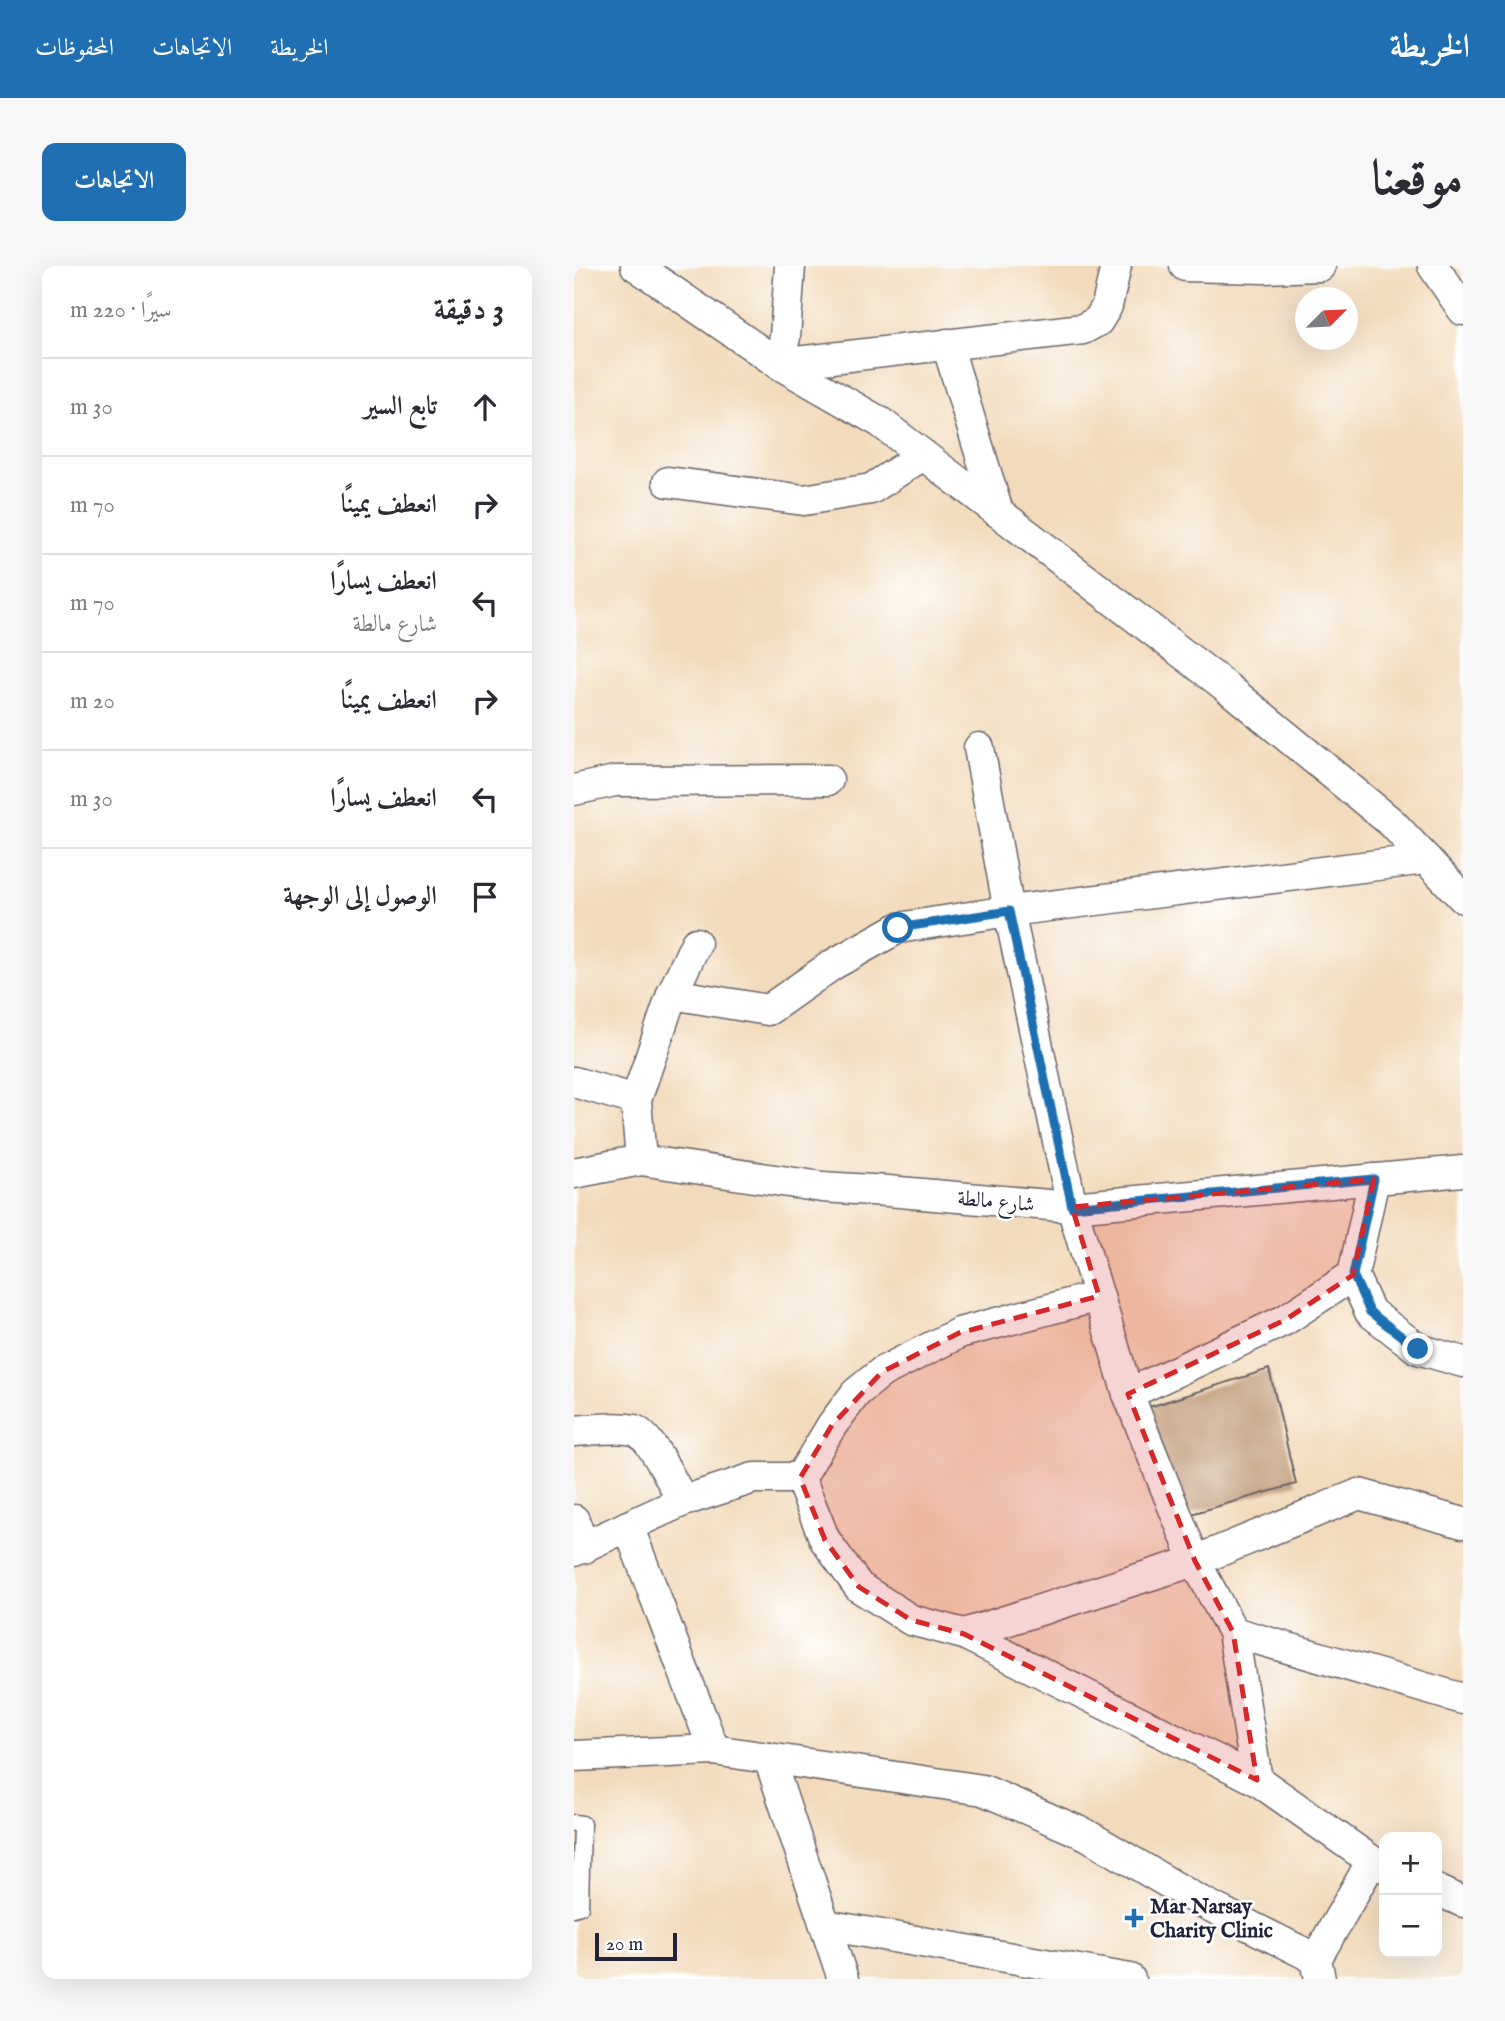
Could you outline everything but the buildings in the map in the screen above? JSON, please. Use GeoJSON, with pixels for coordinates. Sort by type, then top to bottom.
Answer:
{"type":"FeatureCollection","features":[{"type":"Feature","properties":{"kind":"street"},"geometry":{"type":"LineString","coordinates":[[636,266],[779,364],[880,422],[998,512],[1239,698],[1392,823],[1463,898]]}},
{"type":"Feature","properties":{"kind":"street"},"geometry":{"type":"LineString","coordinates":[[779,364],[785,337],[790,266]]}},
{"type":"Feature","properties":{"kind":"street"},"geometry":{"type":"LineString","coordinates":[[779,364],[1083,329],[1098,321],[1107,306],[1116,266]]}},
{"type":"Feature","properties":{"kind":"street"},"geometry":{"type":"LineString","coordinates":[[1185,266],[1320,266]]}},
{"type":"Feature","properties":{"kind":"street"},"geometry":{"type":"LineString","coordinates":[[1433,266],[1463,310]]}},
{"type":"Feature","properties":{"kind":"street"},"geometry":{"type":"LineString","coordinates":[[947,344],[998,512]]}},
{"type":"Feature","properties":{"kind":"street"},"geometry":{"type":"LineString","coordinates":[[667,482],[804,500],[871,489],[923,455]]}},
{"type":"Feature","properties":{"kind":"street"},"geometry":{"type":"LineString","coordinates":[[979,748],[1009,911],[1072,1207],[1128,1394],[1195,1561],[1233,1632],[1257,1780]]}},
{"type":"Feature","properties":{"kind":"street"},"geometry":{"type":"LineString","coordinates":[[575,785],[615,781],[828,780]]}},
{"type":"Feature","properties":{"kind":"street"},"geometry":{"type":"LineString","coordinates":[[672,994],[768,1010],[832,965],[898,928],[1009,911],[1426,859]]}},
{"type":"Feature","properties":{"kind":"street"},"geometry":{"type":"LineString","coordinates":[[641,1160],[636,1100],[672,994],[696,943]]}},
{"type":"Feature","properties":{"kind":"street"},"geometry":{"type":"LineString","coordinates":[[574,1082],[636,1100]]}},
{"type":"Feature","properties":{"kind":"street","name":"شارع مالطة"},"geometry":{"type":"LineString","coordinates":[[574,1173],[641,1160],[822,1187],[1072,1207],[1463,1171]]}},
{"type":"Feature","properties":{"kind":"street"},"geometry":{"type":"LineString","coordinates":[[1374,1179],[1353,1275],[1370,1312],[1418,1349],[1463,1362]]}},
{"type":"Feature","properties":{"kind":"street"},"geometry":{"type":"LineString","coordinates":[[1128,1394],[1285,1320],[1353,1275]]}},
{"type":"Feature","properties":{"kind":"street"},"geometry":{"type":"LineString","coordinates":[[800,1478],[832,1425],[856,1394],[882,1372],[959,1333],[1099,1296]]}},
{"type":"Feature","properties":{"kind":"street"},"geometry":{"type":"LineString","coordinates":[[574,1432],[622,1429],[638,1431],[649,1441],[683,1501]]}},
{"type":"Feature","properties":{"kind":"street"},"geometry":{"type":"LineString","coordinates":[[574,1520],[579,1550],[683,1501],[754,1478],[800,1478]]}},
{"type":"Feature","properties":{"kind":"street"},"geometry":{"type":"LineString","coordinates":[[574,1756],[714,1750],[983,1790],[1087,1835],[1318,1969],[1378,1864],[1257,1780],[964,1634],[911,1620],[859,1587],[825,1540],[800,1478]]}},
{"type":"Feature","properties":{"kind":"street"},"geometry":{"type":"LineString","coordinates":[[964,1634],[1195,1561],[1359,1494],[1463,1523]]}},
{"type":"Feature","properties":{"kind":"street"},"geometry":{"type":"LineString","coordinates":[[628,1527],[714,1750]]}},
{"type":"Feature","properties":{"kind":"street"},"geometry":{"type":"LineString","coordinates":[[1233,1632],[1463,1699]]}},
{"type":"Feature","properties":{"kind":"street"},"geometry":{"type":"LineString","coordinates":[[769,1758],[842,1979]]}},
{"type":"Feature","properties":{"kind":"street"},"geometry":{"type":"LineString","coordinates":[[1442,1893],[1463,1902]]}},
{"type":"Feature","properties":{"kind":"street"},"geometry":{"type":"LineString","coordinates":[[825,1926],[1088,1975],[1130,1979]]}},
{"type":"Feature","properties":{"kind":"lane"},"geometry":{"type":"LineString","coordinates":[[574,1823],[582,1824],[580,1906],[574,1908]]}},
{"type":"Feature","properties":{"kind":"highlighted area"},"geometry":{"type":"Polygon","coordinates":[[[1374,1179],[1353,1275],[1285,1320],[1128,1394],[1195,1561],[1233,1632],[1257,1780],[964,1634],[911,1620],[859,1587],[825,1540],[800,1478],[832,1425],[882,1372],[959,1333],[1099,1296],[1072,1207],[1374,1179]]]}},
{"type":"Feature","properties":{"kind":"place","name":"Mar Narsay Charity Clinic"},"geometry":{"type":"Point","coordinates":[1134,1918]}},
{"type":"Feature","properties":{"kind":"route"},"geometry":{"type":"LineString","coordinates":[[898,928],[1009,911],[1072,1207],[1374,1179],[1353,1275],[1370,1312],[1418,1349]]}}]}
